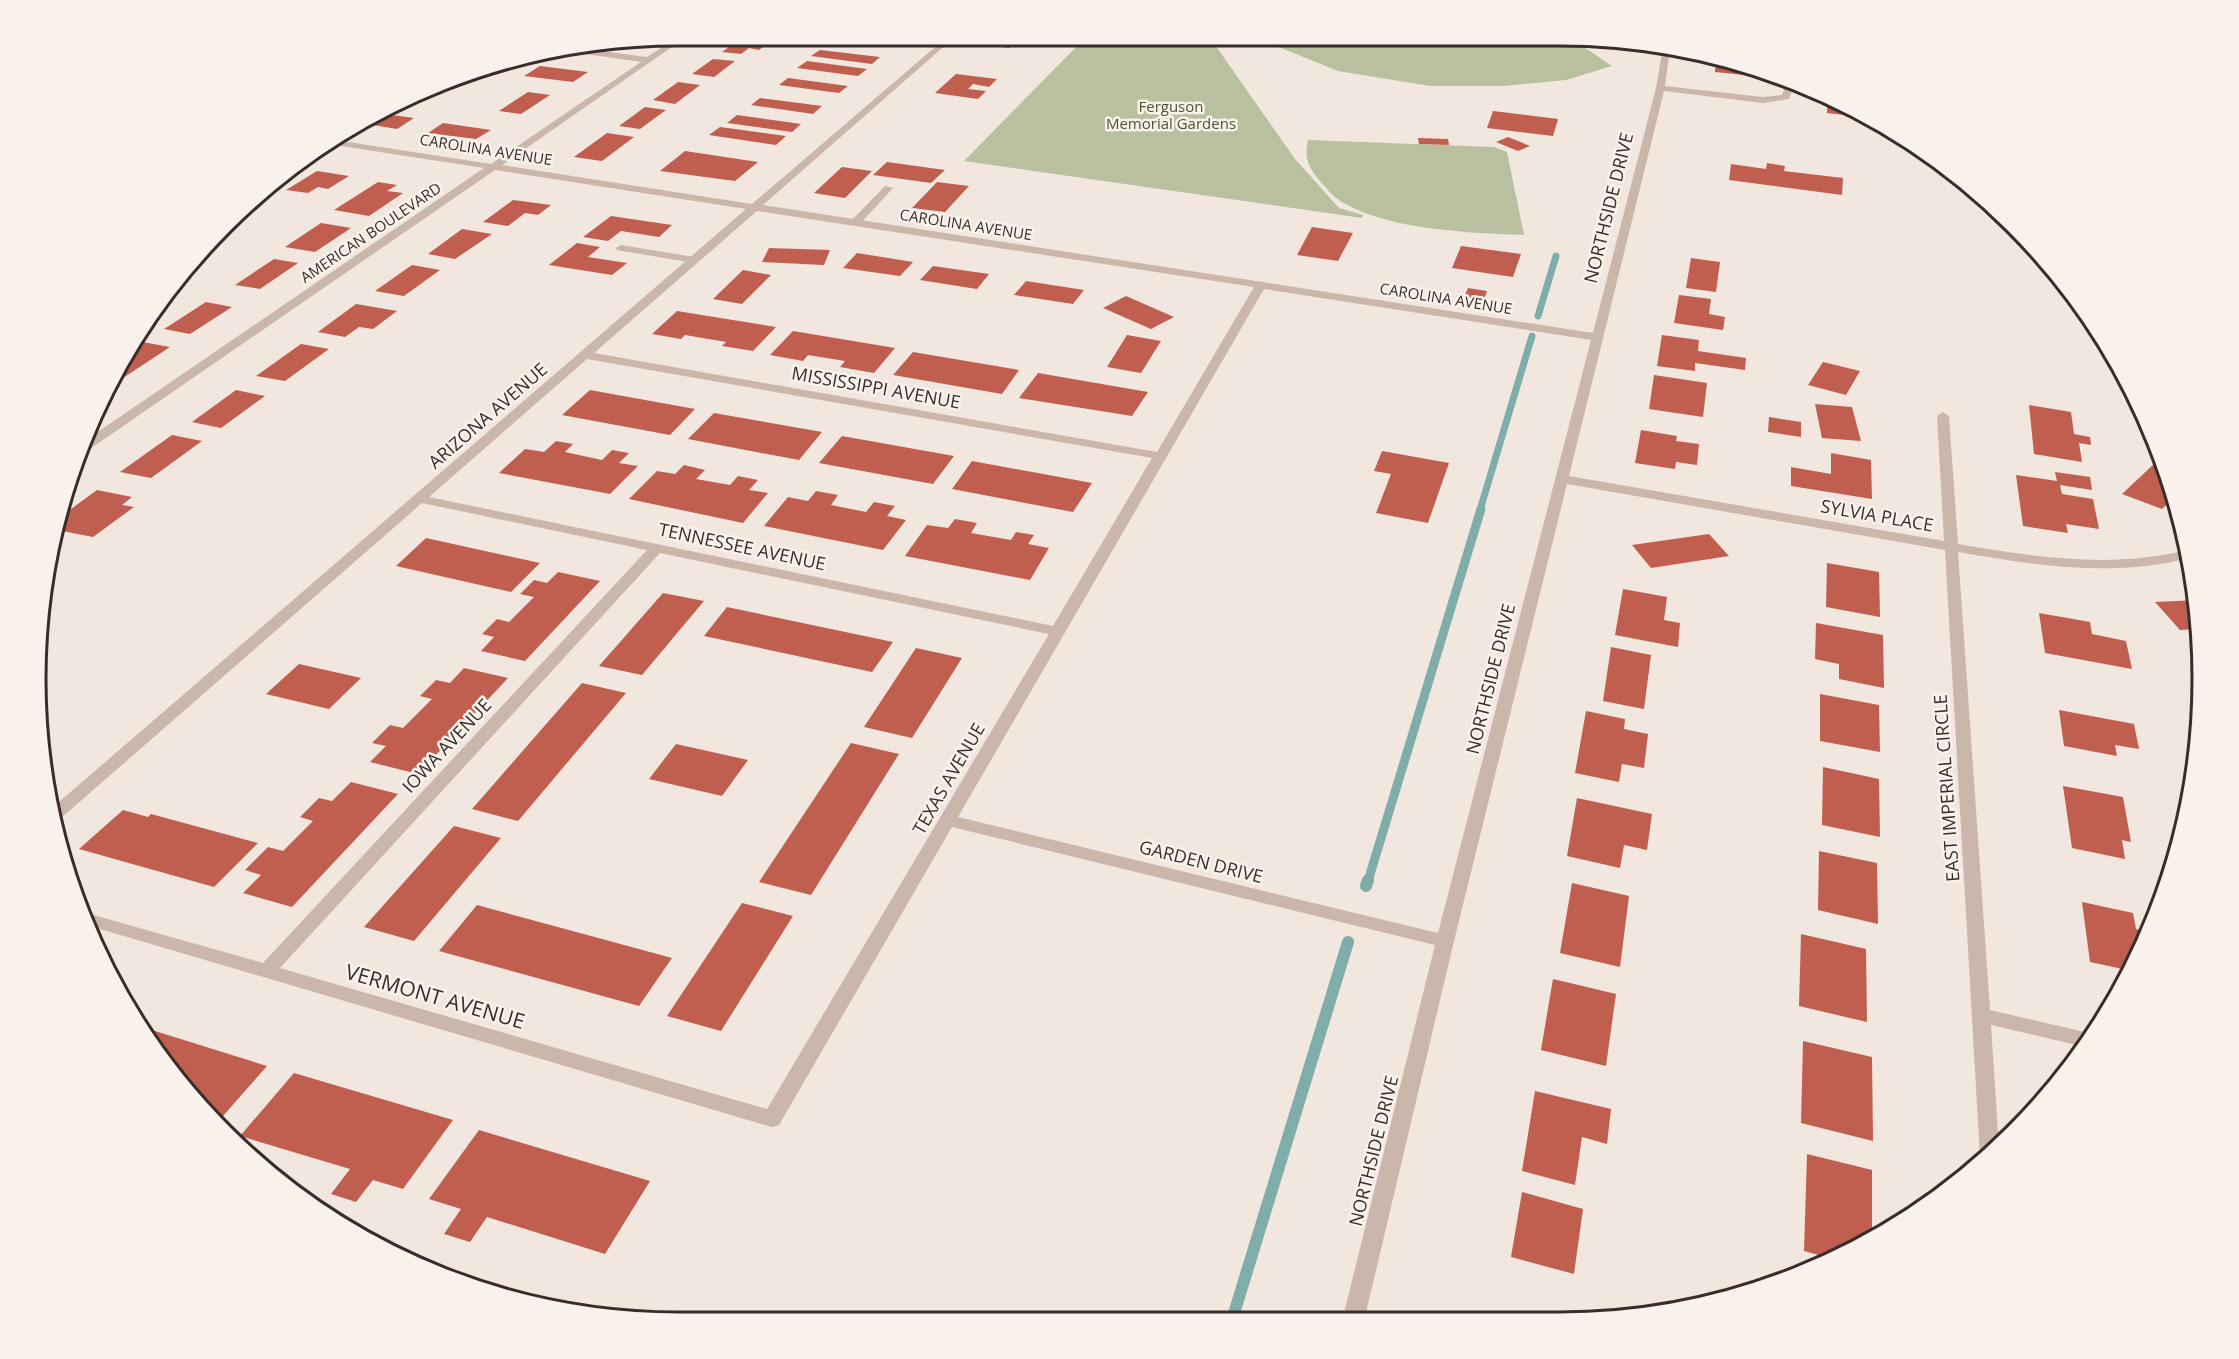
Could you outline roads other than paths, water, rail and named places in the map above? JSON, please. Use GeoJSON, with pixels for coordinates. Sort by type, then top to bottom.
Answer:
{"type":"FeatureCollection","features":[{"type":"Feature","properties":{"kind":"street","name":"ARIZONA AVENUE"},"geometry":{"type":"LineString","coordinates":[[60,809],[940,46]]}},
{"type":"Feature","properties":{"kind":"street","name":"AMERICAN BOULEVARD"},"geometry":{"type":"LineString","coordinates":[[94,441],[668,47]]}},
{"type":"Feature","properties":{"kind":"street"},"geometry":{"type":"LineString","coordinates":[[592,53],[649,60]]}},
{"type":"Feature","properties":{"kind":"street","name":"NORTHSIDE DRIVE"},"geometry":{"type":"LineString","coordinates":[[1355,1312],[1444,941],[1660,88],[1665,56]]}},
{"type":"Feature","properties":{"kind":"street"},"geometry":{"type":"LineString","coordinates":[[1660,88],[1763,100],[1786,97],[1788,90]]}},
{"type":"Feature","properties":{"kind":"street","name":"CAROLINA AVENUE"},"geometry":{"type":"LineString","coordinates":[[343,144],[1596,337]]}},
{"type":"Feature","properties":{"kind":"street"},"geometry":{"type":"LineString","coordinates":[[855,223],[888,188]]}},
{"type":"Feature","properties":{"kind":"street"},"geometry":{"type":"LineString","coordinates":[[621,248],[694,260]]}},
{"type":"Feature","properties":{"kind":"street","name":"TEXAS AVENUE"},"geometry":{"type":"LineString","coordinates":[[772,1119],[1260,286]]}},
{"type":"Feature","properties":{"kind":"street","name":"MISSISSIPPI AVENUE"},"geometry":{"type":"LineString","coordinates":[[586,355],[1160,456]]}},
{"type":"Feature","properties":{"kind":"street","name":"EAST IMPERIAL CIRCLE"},"geometry":{"type":"LineString","coordinates":[[1943,416],[1989,1144]]}},
{"type":"Feature","properties":{"kind":"street","name":"SYLVIA PLACE"},"geometry":{"type":"LineString","coordinates":[[1562,479],[2027,560],[2077,564],[2132,562],[2180,555]]}},
{"type":"Feature","properties":{"kind":"street","name":"TENNESSEE AVENUE"},"geometry":{"type":"LineString","coordinates":[[421,499],[1056,632]]}},
{"type":"Feature","properties":{"kind":"street","name":"IOWA AVENUE"},"geometry":{"type":"LineString","coordinates":[[266,971],[657,548]]}},
{"type":"Feature","properties":{"kind":"street","name":"GARDEN DRIVE"},"geometry":{"type":"LineString","coordinates":[[948,820],[1444,941]]}},
{"type":"Feature","properties":{"kind":"street","name":"VERMONT AVENUE"},"geometry":{"type":"LineString","coordinates":[[94,920],[772,1119]]}},
{"type":"Feature","properties":{"kind":"street"},"geometry":{"type":"LineString","coordinates":[[1981,1015],[2081,1038]]}},
{"type":"Feature","properties":{"kind":"waterway"},"geometry":{"type":"LineString","coordinates":[[1538,316],[1556,256]]}},
{"type":"Feature","properties":{"kind":"waterway"},"geometry":{"type":"LineString","coordinates":[[1480,510],[1532,336]]}},
{"type":"Feature","properties":{"kind":"waterway"},"geometry":{"type":"LineString","coordinates":[[1368,881],[1481,509]]}},
{"type":"Feature","properties":{"kind":"waterway"},"geometry":{"type":"LineString","coordinates":[[1366,886],[1368,880]]}},
{"type":"Feature","properties":{"kind":"waterway"},"geometry":{"type":"LineString","coordinates":[[1234,1312],[1348,942]]}},
{"type":"Feature","properties":{"kind":"park label","name":"Ferguson Memorial Gardens"},"geometry":{"type":"Point","coordinates":[1171,116]}}]}
